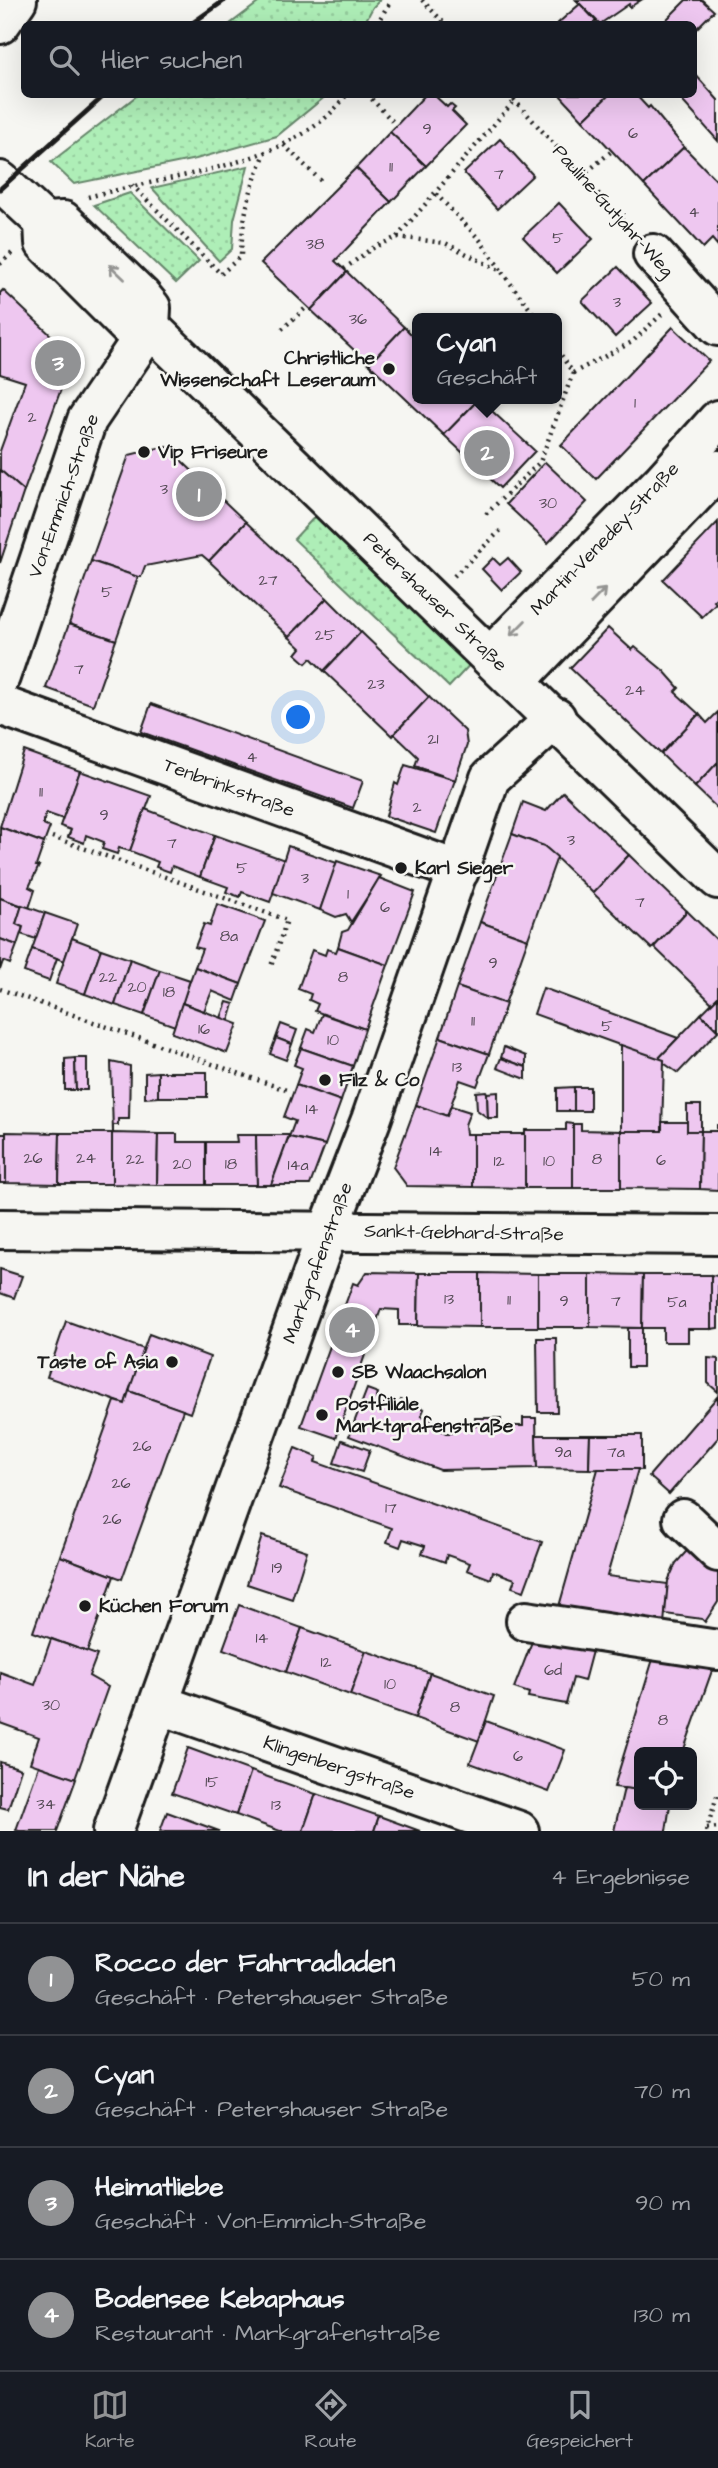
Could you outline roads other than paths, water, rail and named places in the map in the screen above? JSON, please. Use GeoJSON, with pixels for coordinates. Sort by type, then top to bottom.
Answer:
{"type":"FeatureCollection","features":[{"type":"Feature","properties":{"kind":"street"},"geometry":{"type":"LineString","coordinates":[[0,24],[17,0]]}},
{"type":"Feature","properties":{"kind":"street","name":"Petershauser Straße"},"geometry":{"type":"LineString","coordinates":[[0,181],[44,222],[45,243],[128,326],[150,327],[718,878]]}},
{"type":"Feature","properties":{"kind":"street","name":"Pauline-Gutjahr-Weg"},"geometry":{"type":"LineString","coordinates":[[653,254],[718,326]]}},
{"type":"Feature","properties":{"kind":"street","name":"Von-Emmich-Straße"},"geometry":{"type":"LineString","coordinates":[[0,677],[87,420],[150,327]]}},
{"type":"Feature","properties":{"kind":"street","name":"Martin-Venedey-Straße"},"geometry":{"type":"LineString","coordinates":[[504,668],[718,420]]}},
{"type":"Feature","properties":{"kind":"street","name":"Martin-Venedey-Straße"},"geometry":{"type":"LineString","coordinates":[[504,668],[718,470]]}},
{"type":"Feature","properties":{"kind":"street","name":"Tenbrinkstraße"},"geometry":{"type":"LineString","coordinates":[[0,705],[459,871]]}},
{"type":"Feature","properties":{"kind":"street","name":"Markgrafenstraße"},"geometry":{"type":"LineString","coordinates":[[113,1831],[328,1231],[361,1147],[490,778],[556,719]]}},
{"type":"Feature","properties":{"kind":"street","name":"Sankt-Gebhard-Straße"},"geometry":{"type":"LineString","coordinates":[[0,1229],[718,1236]]}},
{"type":"Feature","properties":{"kind":"street"},"geometry":{"type":"LineString","coordinates":[[683,1519],[718,1552]]}},
{"type":"Feature","properties":{"kind":"street"},"geometry":{"type":"LineString","coordinates":[[526,1621],[718,1650]]}},
{"type":"Feature","properties":{"kind":"street","name":"Klingenbergstraße"},"geometry":{"type":"LineString","coordinates":[[159,1704],[467,1822],[519,1831]]}},
{"type":"Feature","properties":{"kind":"railway"},"geometry":{"type":"LineString","coordinates":[[195,21],[225,0]]}},
{"type":"Feature","properties":{"kind":"railway"},"geometry":{"type":"LineString","coordinates":[[0,189],[102,98]]}},
{"type":"Feature","properties":{"kind":"place","name":"Heimatliebe"},"geometry":{"type":"Point","coordinates":[58,363]}},
{"type":"Feature","properties":{"kind":"place","name":"Christliche Wissenschaft Leseraum"},"geometry":{"type":"Point","coordinates":[389,369]}},
{"type":"Feature","properties":{"kind":"place","name":"Vip Friseure"},"geometry":{"type":"Point","coordinates":[144,452]}},
{"type":"Feature","properties":{"kind":"place","name":"Cyan"},"geometry":{"type":"Point","coordinates":[487,453]}},
{"type":"Feature","properties":{"kind":"place","name":"Rocco der Fahrradladen"},"geometry":{"type":"Point","coordinates":[199,494]}},
{"type":"Feature","properties":{"kind":"place","name":"Karl Sieger"},"geometry":{"type":"Point","coordinates":[401,868]}},
{"type":"Feature","properties":{"kind":"place","name":"Filz & Co"},"geometry":{"type":"Point","coordinates":[325,1080]}},
{"type":"Feature","properties":{"kind":"place","name":"Bodensee Kebaphaus"},"geometry":{"type":"Point","coordinates":[352,1330]}},
{"type":"Feature","properties":{"kind":"place","name":"Taste of Asia"},"geometry":{"type":"Point","coordinates":[172,1362]}},
{"type":"Feature","properties":{"kind":"place","name":"SB Waachsalon"},"geometry":{"type":"Point","coordinates":[338,1372]}},
{"type":"Feature","properties":{"kind":"place","name":"Postfiliale Marktgrafenstraße"},"geometry":{"type":"Point","coordinates":[322,1415]}},
{"type":"Feature","properties":{"kind":"place","name":"Küchen Forum"},"geometry":{"type":"Point","coordinates":[85,1606]}}]}
